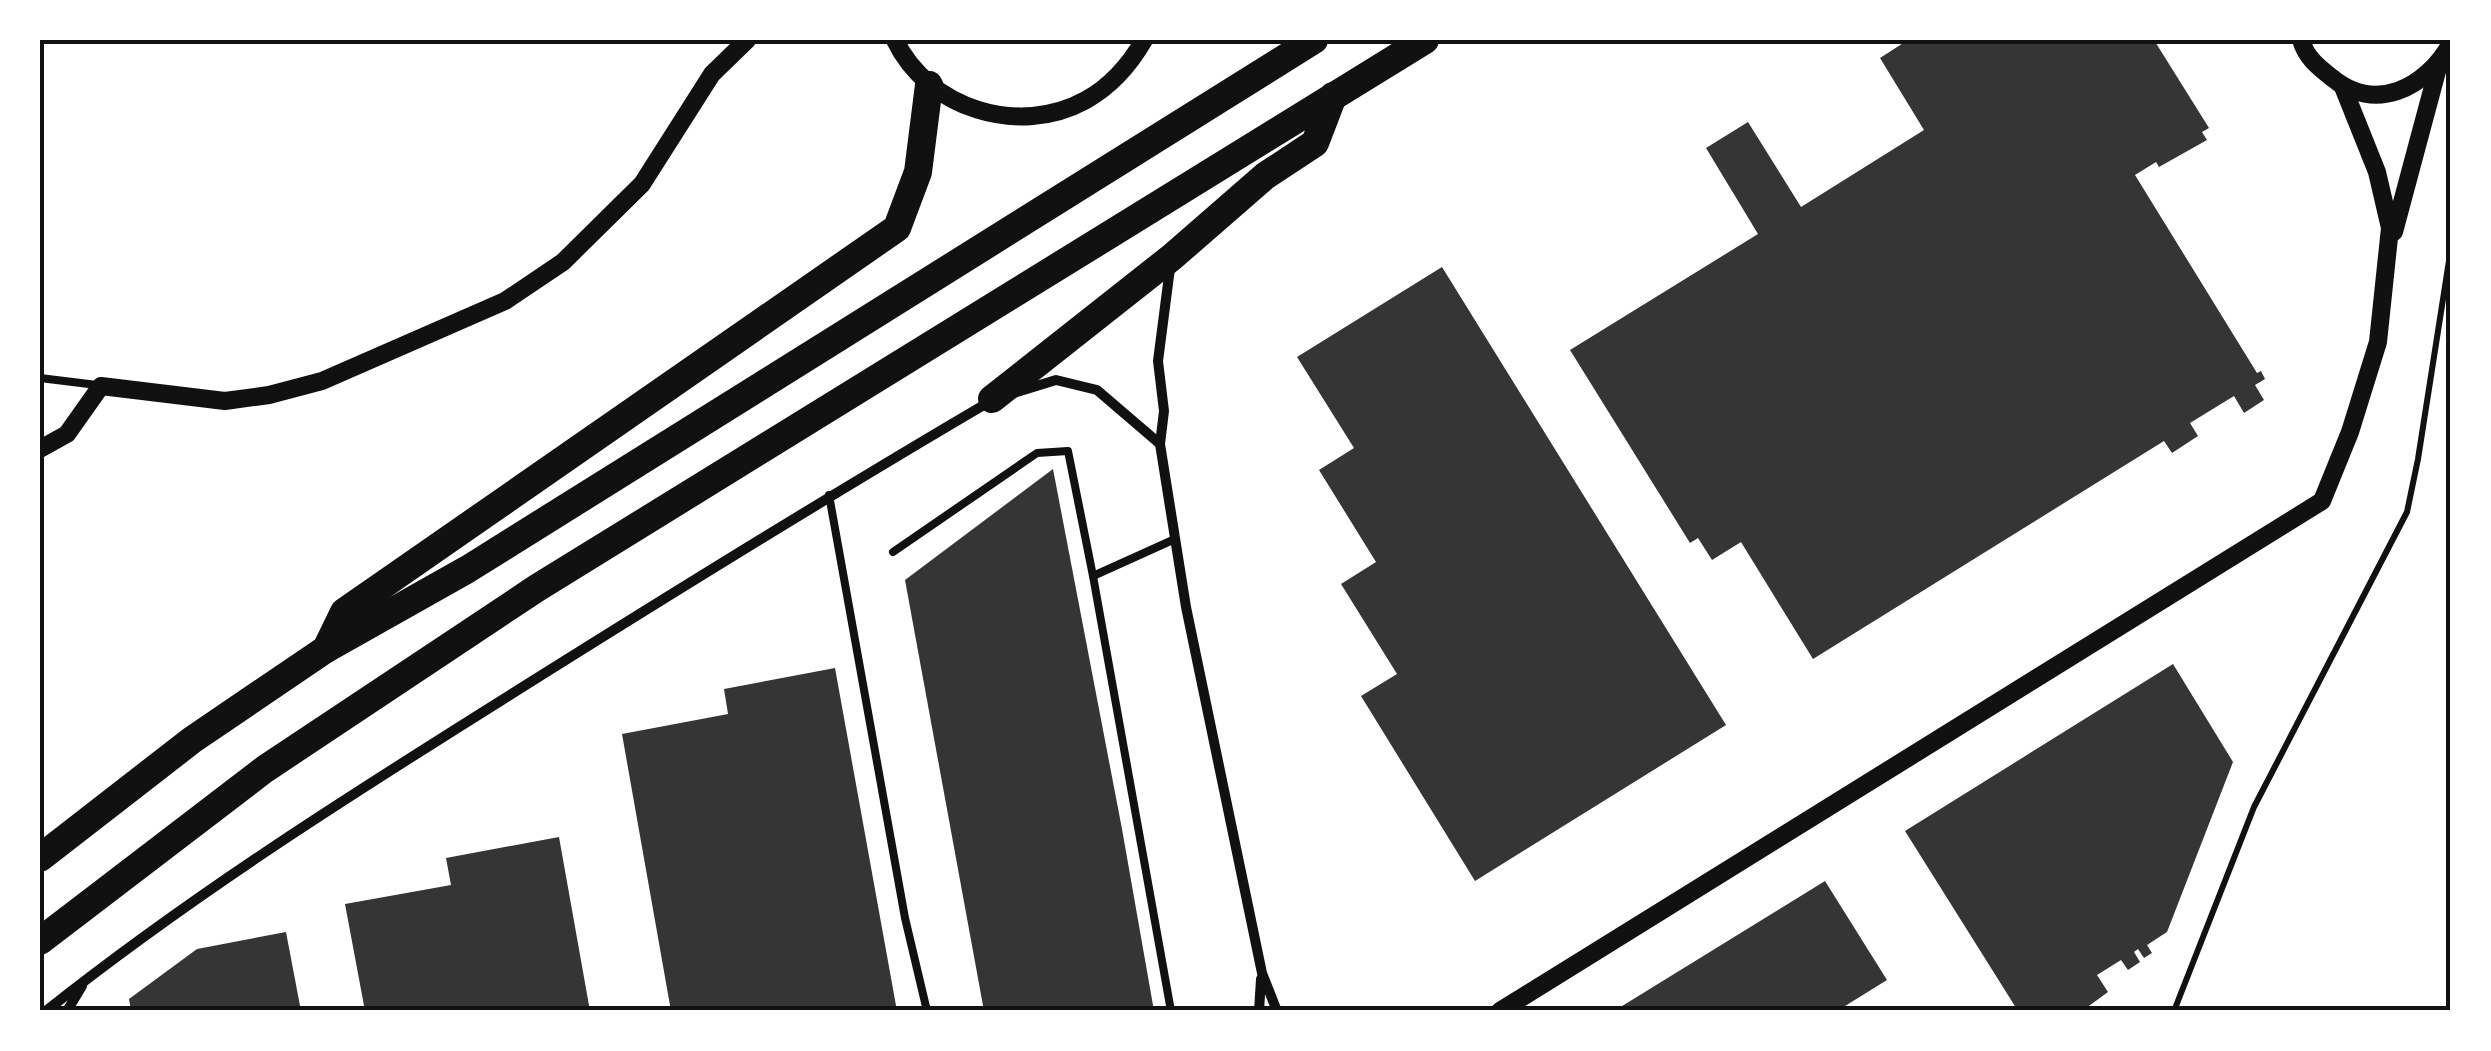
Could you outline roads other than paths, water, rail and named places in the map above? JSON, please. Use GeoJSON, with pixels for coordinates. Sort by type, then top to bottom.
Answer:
{"type":"FeatureCollection","features":[{"type":"Feature","properties":{"kind":"highway"},"geometry":{"type":"LineString","coordinates":[[40,858],[192,740],[326,649],[468,569],[1314,40]]}},
{"type":"Feature","properties":{"kind":"highway"},"geometry":{"type":"LineString","coordinates":[[40,941],[265,769],[537,588],[1424,40]]}},
{"type":"Feature","properties":{"kind":"highway"},"geometry":{"type":"LineString","coordinates":[[326,649],[344,612],[897,228],[918,172],[930,86]]}},
{"type":"Feature","properties":{"kind":"highway"},"geometry":{"type":"LineString","coordinates":[[992,400],[1172,257],[1264,176],[1315,143],[1333,96]]}},
{"type":"Feature","properties":{"kind":"street"},"geometry":{"type":"LineString","coordinates":[[40,449],[66,434],[102,386],[225,400],[269,395],[322,380],[505,301],[563,262],[642,184],[712,74],[747,40]]}},
{"type":"Feature","properties":{"kind":"street"},"geometry":{"type":"LineString","coordinates":[[895,40],[930,86],[965,106],[1005,116],[1046,115],[1085,101],[1118,76],[1144,40]]}},
{"type":"Feature","properties":{"kind":"street"},"geometry":{"type":"LineString","coordinates":[[2301,40],[2312,61],[2343,87],[2371,94],[2386,94],[2414,85],[2439,64]]}},
{"type":"Feature","properties":{"kind":"street"},"geometry":{"type":"LineString","coordinates":[[2386,272],[2439,64],[2451,43]]}},
{"type":"Feature","properties":{"kind":"street"},"geometry":{"type":"LineString","coordinates":[[1500,1011],[2322,501],[2350,432],[2378,342],[2390,228],[2376,172],[2343,87]]}},
{"type":"Feature","properties":{"kind":"street"},"geometry":{"type":"LineString","coordinates":[[1172,257],[1158,362],[1164,411],[1160,444],[1186,607],[1262,972],[1277,1011]]}},
{"type":"Feature","properties":{"kind":"street"},"geometry":{"type":"LineString","coordinates":[[46,1011],[166,921],[411,758],[829,494],[992,400],[1056,380],[1097,390],[1160,444]]}},
{"type":"Feature","properties":{"kind":"street"},"geometry":{"type":"LineString","coordinates":[[1260,1011],[1262,972]]}},
{"type":"Feature","properties":{"kind":"street"},"geometry":{"type":"LineString","coordinates":[[68,1011],[86,980]]}},
{"type":"Feature","properties":{"kind":"lane"},"geometry":{"type":"LineString","coordinates":[[40,378],[102,386]]}},
{"type":"Feature","properties":{"kind":"lane"},"geometry":{"type":"LineString","coordinates":[[893,552],[1037,452],[1068,451],[1171,1011]]}},
{"type":"Feature","properties":{"kind":"lane"},"geometry":{"type":"LineString","coordinates":[[829,494],[905,918],[927,1011]]}},
{"type":"Feature","properties":{"kind":"lane"},"geometry":{"type":"LineString","coordinates":[[1093,576],[1175,539]]}}]}
